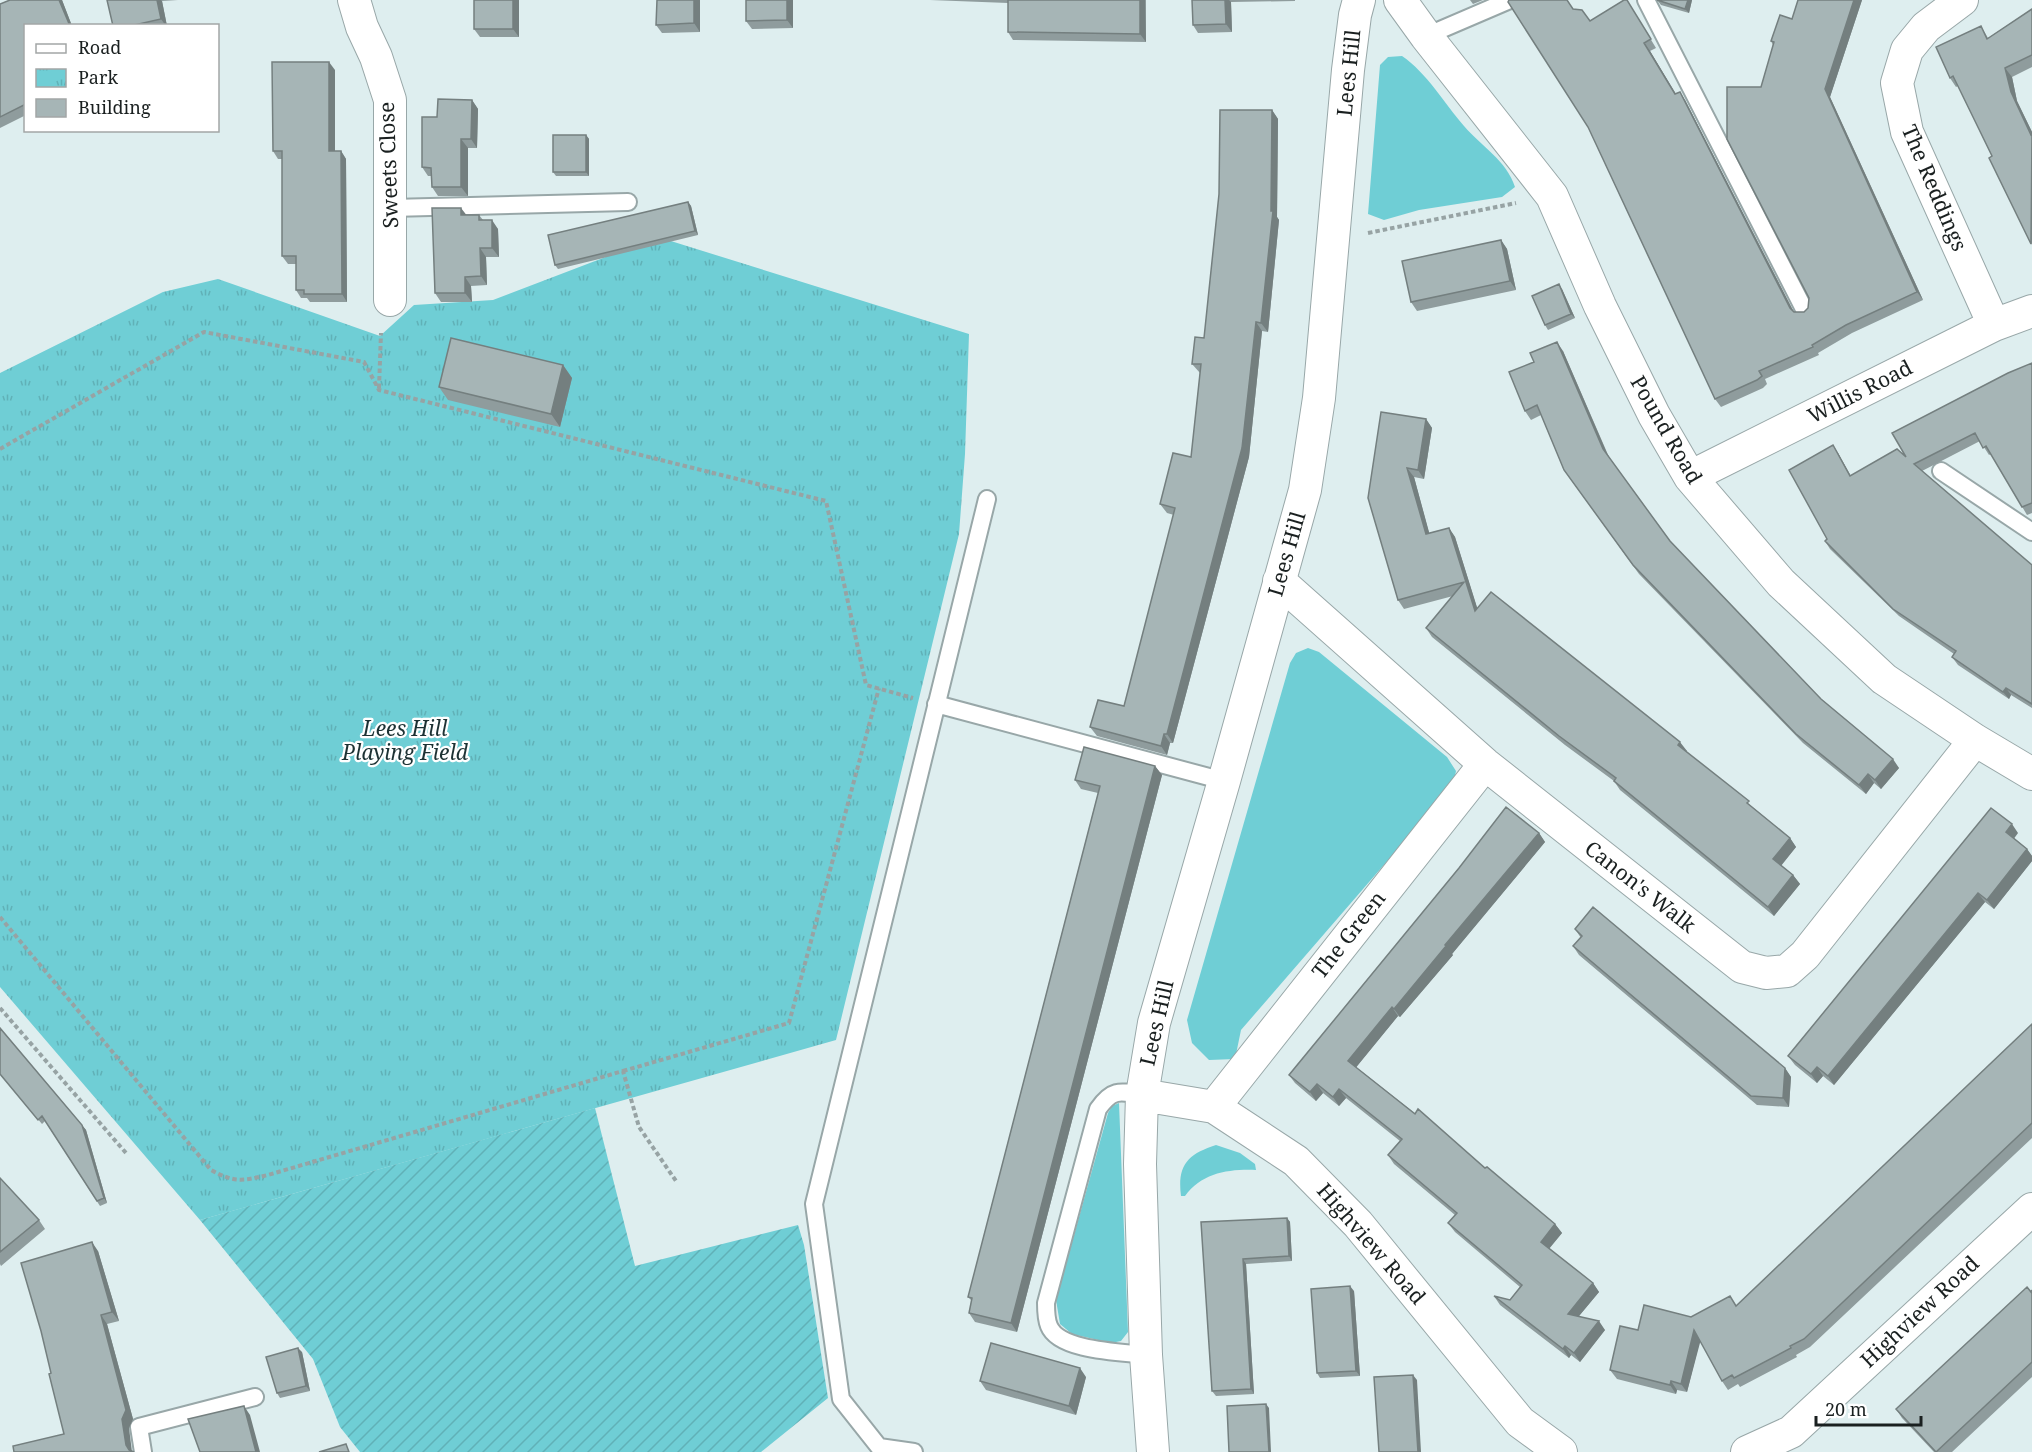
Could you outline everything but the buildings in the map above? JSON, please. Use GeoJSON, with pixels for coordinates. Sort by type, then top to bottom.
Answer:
{"type":"FeatureCollection","features":[{"type":"Feature","properties":{"kind":"street","name":"Sweets Close"},"geometry":{"type":"LineString","coordinates":[[354,0],[390,100],[390,300]]}},
{"type":"Feature","properties":{"kind":"street","name":"Lees Hill"},"geometry":{"type":"LineString","coordinates":[[1153,1452],[1146,1355],[1140,1164],[1142,1095],[1154,1023],[1305,490],[1319,398],[1348,70],[1359,0]]}},
{"type":"Feature","properties":{"kind":"street","name":"Pound Road"},"geometry":{"type":"LineString","coordinates":[[1400,0],[1552,196],[1605,316],[1654,415],[1690,477],[1781,583],[1884,679],[1975,740],[2032,774]]}},
{"type":"Feature","properties":{"kind":"street","name":"The Reddings"},"geometry":{"type":"LineString","coordinates":[[1962,0],[1926,27],[1907,50],[1897,83],[1907,132],[1994,325]]}},
{"type":"Feature","properties":{"kind":"street","name":"Willis Road"},"geometry":{"type":"LineString","coordinates":[[1690,477],[1994,325],[2032,311]]}},
{"type":"Feature","properties":{"kind":"street","name":"Canon's Walk"},"geometry":{"type":"LineString","coordinates":[[1279,581],[1485,764],[1742,967],[1766,973],[1787,971],[1805,955],[1975,740]]}},
{"type":"Feature","properties":{"kind":"street","name":"The Green"},"geometry":{"type":"LineString","coordinates":[[1214,1107],[1485,764]]}},
{"type":"Feature","properties":{"kind":"street","name":"Highview Road"},"geometry":{"type":"LineString","coordinates":[[1142,1095],[1214,1107],[1296,1161],[1358,1224],[1520,1422],[1561,1452]]}},
{"type":"Feature","properties":{"kind":"street","name":"Highview Road"},"geometry":{"type":"LineString","coordinates":[[1748,1452],[1801,1442],[2032,1209]]}},
{"type":"Feature","properties":{"kind":"lane"},"geometry":{"type":"LineString","coordinates":[[1426,36],[1510,0]]}},
{"type":"Feature","properties":{"kind":"lane"},"geometry":{"type":"LineString","coordinates":[[1646,0],[1805,311]]}},
{"type":"Feature","properties":{"kind":"lane"},"geometry":{"type":"LineString","coordinates":[[391,208],[628,202]]}},
{"type":"Feature","properties":{"kind":"lane"},"geometry":{"type":"LineString","coordinates":[[1941,471],[2032,532]]}},
{"type":"Feature","properties":{"kind":"lane"},"geometry":{"type":"LineString","coordinates":[[914,1452],[879,1447],[841,1400],[814,1204],[987,499]]}},
{"type":"Feature","properties":{"kind":"lane"},"geometry":{"type":"LineString","coordinates":[[936,704],[1224,781]]}},
{"type":"Feature","properties":{"kind":"lane","name":"Lees Hill"},"geometry":{"type":"LineString","coordinates":[[1142,1095],[1120,1091],[1107,1097],[1098,1109],[1046,1313],[1049,1327],[1056,1337],[1069,1344],[1146,1355]]}},
{"type":"Feature","properties":{"kind":"lane"},"geometry":{"type":"LineString","coordinates":[[143,1452],[139,1427],[255,1396]]}},
{"type":"Feature","properties":{"kind":"path"},"geometry":{"type":"LineString","coordinates":[[1333,238],[1375,232],[1552,196]]}},
{"type":"Feature","properties":{"kind":"path"},"geometry":{"type":"LineString","coordinates":[[379,390],[380,336],[390,300]]}},
{"type":"Feature","properties":{"kind":"path"},"geometry":{"type":"LineString","coordinates":[[0,449],[204,332],[363,362],[379,390],[826,501],[866,685],[936,704]]}},
{"type":"Feature","properties":{"kind":"path"},"geometry":{"type":"LineString","coordinates":[[0,917],[211,1170],[228,1180],[246,1180],[268,1175],[789,1023],[879,688]]}},
{"type":"Feature","properties":{"kind":"path"},"geometry":{"type":"LineString","coordinates":[[0,1008],[126,1153]]}},
{"type":"Feature","properties":{"kind":"path"},"geometry":{"type":"LineString","coordinates":[[622,1071],[639,1126],[676,1181]]}},
{"type":"Feature","properties":{"kind":"green space"},"geometry":{"type":"Polygon","coordinates":[[[1402,56],[1419,71],[1464,126],[1500,162],[1515,187],[1502,197],[1419,210],[1384,220],[1368,214],[1380,65],[1388,57],[1402,56]]]}},
{"type":"Feature","properties":{"kind":"green space","name":"Lees Hill Playing Field"},"geometry":{"type":"Polygon","coordinates":[[[658,237],[969,334],[965,454],[959,534],[836,1040],[200,1220],[0,987],[0,373],[163,292],[218,279],[380,336],[414,305],[493,300],[658,237]]]}},
{"type":"Feature","properties":{"kind":"green space"},"geometry":{"type":"Polygon","coordinates":[[[1308,648],[1319,652],[1447,757],[1456,771],[1453,785],[1241,1030],[1235,1059],[1209,1060],[1192,1043],[1187,1020],[1290,663],[1296,653],[1308,648]]]}},
{"type":"Feature","properties":{"kind":"green space"},"geometry":{"type":"Polygon","coordinates":[[[1119,1103],[1128,1332],[1121,1341],[1111,1343],[1072,1334],[1060,1324],[1056,1300],[1108,1113],[1112,1106],[1119,1103]]]}},
{"type":"Feature","properties":{"kind":"green space"},"geometry":{"type":"Polygon","coordinates":[[[595,1108],[635,1266],[798,1225],[804,1245],[828,1398],[761,1452],[360,1452],[340,1427],[313,1359],[200,1220],[595,1108]]]}},
{"type":"Feature","properties":{"kind":"green space"},"geometry":{"type":"Polygon","coordinates":[[[1216,1145],[1240,1153],[1255,1164],[1256,1170],[1235,1170],[1216,1174],[1199,1182],[1185,1196],[1181,1196],[1181,1176],[1187,1162],[1198,1152],[1216,1145]]]}}]}
